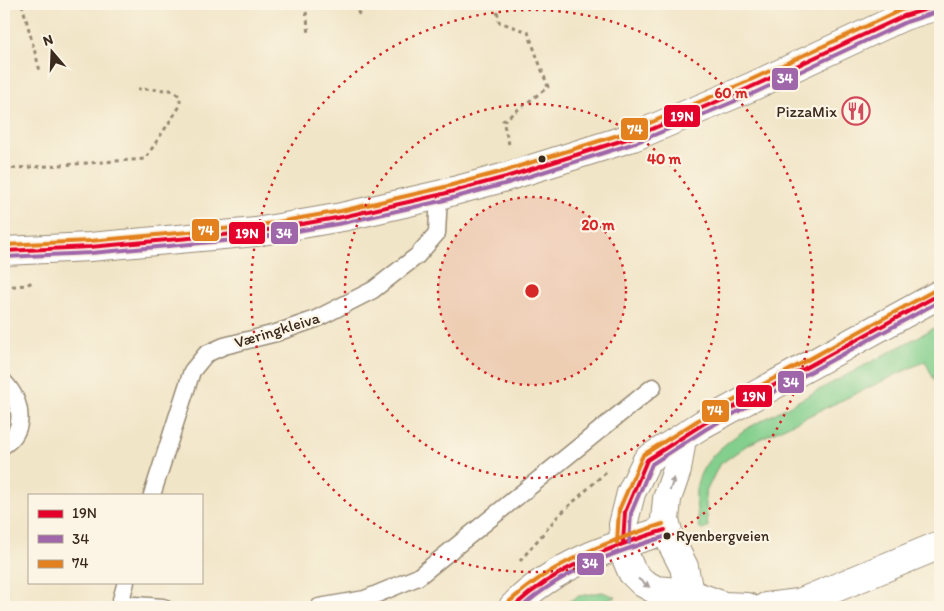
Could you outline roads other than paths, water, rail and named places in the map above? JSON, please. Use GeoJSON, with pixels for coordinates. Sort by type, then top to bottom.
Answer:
{"type":"FeatureCollection","features":[{"type":"Feature","properties":{"kind":"main road"},"geometry":{"type":"LineString","coordinates":[[4,251],[256,232],[342,218],[439,195],[506,177],[633,137],[749,88],[904,16],[940,5]]}},
{"type":"Feature","properties":{"kind":"main road"},"geometry":{"type":"LineString","coordinates":[[747,607],[724,606],[689,594],[656,590],[643,583],[632,572],[626,558],[623,543],[625,512],[647,460],[702,424],[940,294]]}},
{"type":"Feature","properties":{"kind":"main road"},"geometry":{"type":"LineString","coordinates":[[682,438],[677,470],[667,499],[665,520],[673,547],[684,567],[689,594]]}},
{"type":"Feature","properties":{"kind":"main road"},"geometry":{"type":"LineString","coordinates":[[516,604],[559,572],[623,543],[667,530]]}},
{"type":"Feature","properties":{"kind":"main road"},"geometry":{"type":"LineString","coordinates":[[766,607],[799,603],[940,546]]}},
{"type":"Feature","properties":{"kind":"lane","name":"Væringkleiva"},"geometry":{"type":"LineString","coordinates":[[152,494],[192,371],[206,354],[224,346],[276,333],[316,319],[373,290],[417,256],[436,232],[439,195]]}},
{"type":"Feature","properties":{"kind":"lane"},"geometry":{"type":"LineString","coordinates":[[4,382],[13,392],[20,412],[18,427],[14,436],[4,445]]}},
{"type":"Feature","properties":{"kind":"lane"},"geometry":{"type":"LineString","coordinates":[[319,607],[365,600],[418,577],[652,387]]}},
{"type":"Feature","properties":{"kind":"lane"},"geometry":{"type":"LineString","coordinates":[[126,584],[120,606],[163,607]]}},
{"type":"Feature","properties":{"kind":"place","name":"PizzaMix"},"geometry":{"type":"Point","coordinates":[856,111]}},
{"type":"Feature","properties":{"kind":"place","name":"Ryenbergveien"},"geometry":{"type":"Point","coordinates":[667,536]}}]}
